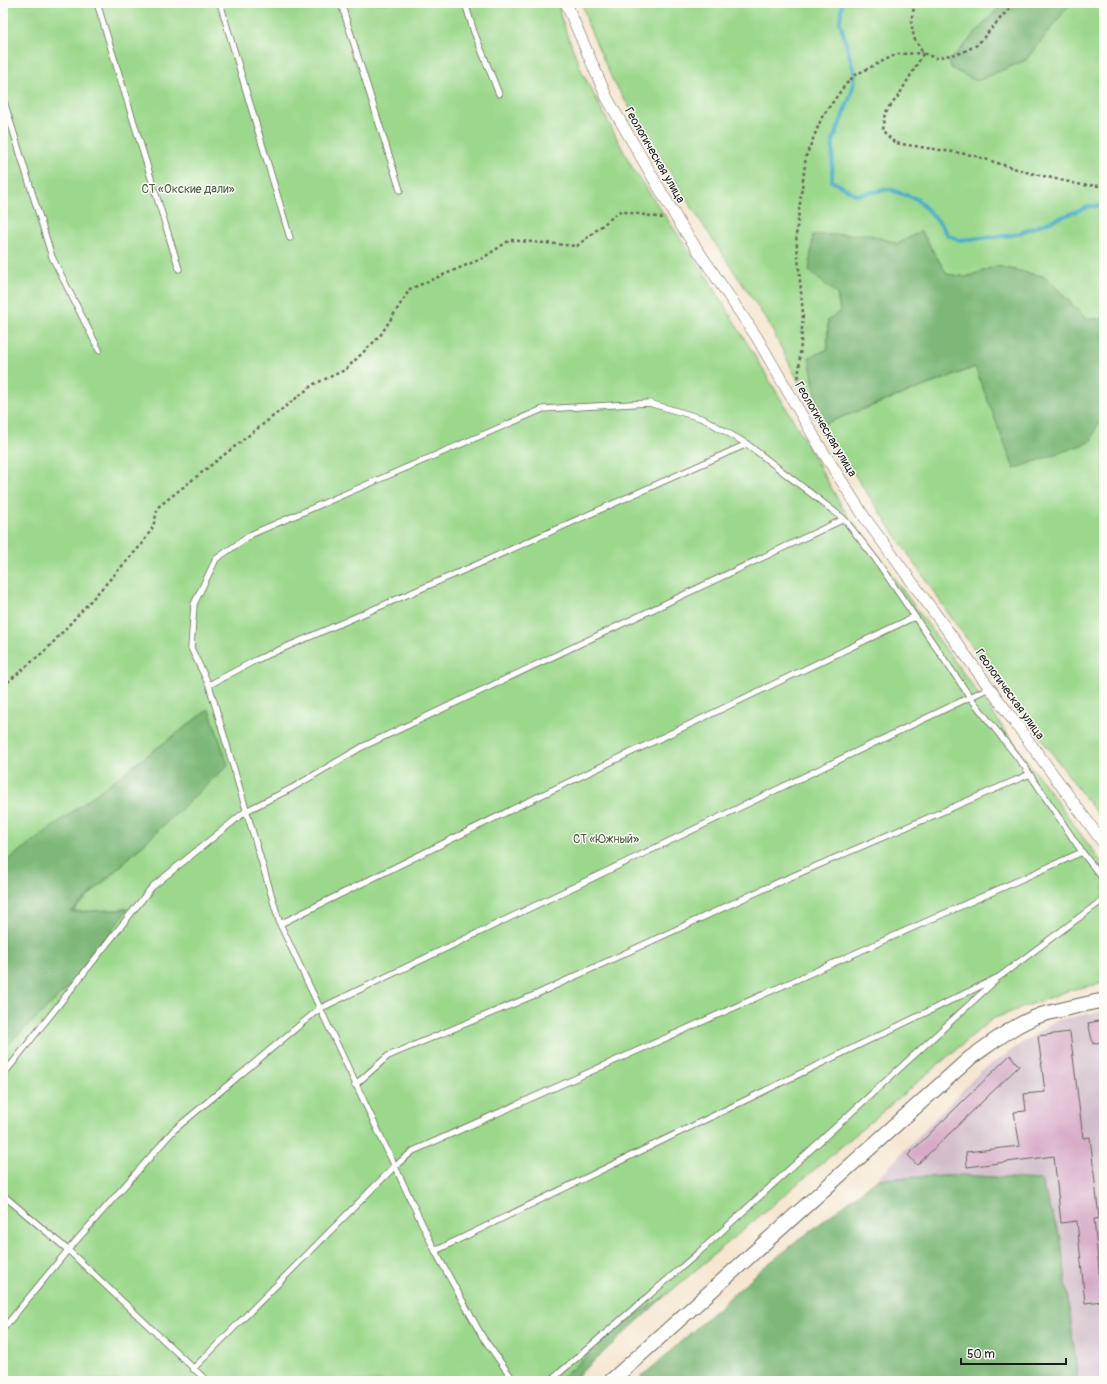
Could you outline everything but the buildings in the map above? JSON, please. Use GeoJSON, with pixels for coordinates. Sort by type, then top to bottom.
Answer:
{"type":"FeatureCollection","features":[{"type":"Feature","properties":{"kind":"street","name":"Геологическая улица"},"geometry":{"type":"LineString","coordinates":[[566,3],[608,98],[680,224],[756,336],[866,518],[1104,844]]}},
{"type":"Feature","properties":{"kind":"street"},"geometry":{"type":"LineString","coordinates":[[611,1381],[970,1058],[1006,1032],[1029,1020],[1046,1014],[1104,1000]]}},
{"type":"Feature","properties":{"kind":"lane"},"geometry":{"type":"LineString","coordinates":[[97,3],[179,269]]}},
{"type":"Feature","properties":{"kind":"lane"},"geometry":{"type":"LineString","coordinates":[[220,3],[290,238]]}},
{"type":"Feature","properties":{"kind":"lane"},"geometry":{"type":"LineString","coordinates":[[341,3],[400,190]]}},
{"type":"Feature","properties":{"kind":"lane"},"geometry":{"type":"LineString","coordinates":[[465,3],[499,94]]}},
{"type":"Feature","properties":{"kind":"lane"},"geometry":{"type":"LineString","coordinates":[[3,98],[52,257],[99,350]]}},
{"type":"Feature","properties":{"kind":"lane"},"geometry":{"type":"LineString","coordinates":[[514,1381],[482,1336],[435,1251],[280,924],[209,685],[191,648],[194,604],[216,559],[252,534],[542,409],[649,403],[704,419],[747,444],[844,519],[874,557],[970,697],[1030,774],[1082,852],[1104,880]]}},
{"type":"Feature","properties":{"kind":"lane"},"geometry":{"type":"LineString","coordinates":[[209,685],[256,660],[483,562],[747,444]]}},
{"type":"Feature","properties":{"kind":"lane"},"geometry":{"type":"LineString","coordinates":[[3,1075],[152,887],[246,811],[292,788],[362,748],[844,519]]}},
{"type":"Feature","properties":{"kind":"lane"},"geometry":{"type":"LineString","coordinates":[[280,924],[523,804],[914,617]]}},
{"type":"Feature","properties":{"kind":"lane"},"geometry":{"type":"LineString","coordinates":[[3,1329],[68,1250],[174,1130],[319,1009],[989,688]]}},
{"type":"Feature","properties":{"kind":"lane"},"geometry":{"type":"LineString","coordinates":[[355,1085],[388,1056],[537,994],[780,882],[1030,774]]}},
{"type":"Feature","properties":{"kind":"lane"},"geometry":{"type":"LineString","coordinates":[[194,1369],[394,1166],[413,1151],[1082,852]]}},
{"type":"Feature","properties":{"kind":"lane"},"geometry":{"type":"LineString","coordinates":[[550,1381],[697,1254],[999,977],[1104,899]]}},
{"type":"Feature","properties":{"kind":"lane"},"geometry":{"type":"LineString","coordinates":[[435,1251],[999,977]]}},
{"type":"Feature","properties":{"kind":"lane"},"geometry":{"type":"LineString","coordinates":[[3,1195],[68,1250],[206,1381]]}},
{"type":"Feature","properties":{"kind":"path"},"geometry":{"type":"LineString","coordinates":[[915,3],[911,21],[914,38],[923,53]]}},
{"type":"Feature","properties":{"kind":"path"},"geometry":{"type":"LineString","coordinates":[[797,406],[803,314],[796,235],[806,156],[822,117],[845,85],[855,75],[896,54],[923,53],[935,58],[961,53],[977,45],[1014,3]]}},
{"type":"Feature","properties":{"kind":"path"},"geometry":{"type":"LineString","coordinates":[[923,53],[899,95],[885,113],[882,130],[895,143],[972,155],[1026,172],[1082,185],[1104,186]]}},
{"type":"Feature","properties":{"kind":"path"},"geometry":{"type":"LineString","coordinates":[[3,686],[48,648],[142,544],[153,527],[158,507],[314,384],[345,370],[380,336],[410,289],[483,258],[510,240],[577,246],[620,211],[656,216],[680,224]]}},
{"type":"Feature","properties":{"kind":"shaded area"},"geometry":{"type":"Polygon","coordinates":[[[1104,1011],[1104,1381],[1078,1381],[1061,1240],[962,1175],[877,1179],[981,1071],[1056,1020],[1104,1011]]]}},
{"type":"Feature","properties":{"kind":"green space","name":"СТ «Южный»"},"geometry":{"type":"Polygon","coordinates":[[[3,3],[558,3],[561,18],[582,72],[633,169],[709,280],[794,421],[842,507],[1104,866],[1104,983],[1070,990],[992,1019],[665,1296],[620,1325],[559,1381],[3,1381],[3,1049],[73,983],[127,909],[71,913],[227,765],[208,710],[3,864],[3,3]]]}},
{"type":"Feature","properties":{"kind":"green space"},"geometry":{"type":"Polygon","coordinates":[[[582,3],[1003,3],[949,62],[1051,26],[1071,3],[1104,3],[1104,319],[1086,319],[1046,277],[996,266],[966,277],[947,274],[921,231],[898,244],[867,234],[837,294],[841,312],[828,320],[828,349],[816,391],[821,425],[768,322],[703,225],[613,81],[589,27],[582,3]]]}},
{"type":"Feature","properties":{"kind":"green space"},"geometry":{"type":"Polygon","coordinates":[[[1003,3],[1071,3],[1026,60],[977,81],[952,69],[949,62],[1003,3]]]}},
{"type":"Feature","properties":{"kind":"green space"},"geometry":{"type":"Polygon","coordinates":[[[921,231],[947,274],[967,277],[996,266],[1046,277],[1086,319],[1104,319],[1104,426],[1099,422],[1090,442],[1014,469],[975,367],[821,425],[809,357],[828,349],[828,320],[840,312],[837,294],[809,271],[813,235],[867,234],[898,244],[921,231]]]}},
{"type":"Feature","properties":{"kind":"green space"},"geometry":{"type":"Polygon","coordinates":[[[976,367],[1015,469],[1099,421],[1104,426],[1104,823],[955,623],[821,425],[976,367]]]}},
{"type":"Feature","properties":{"kind":"green space"},"geometry":{"type":"Polygon","coordinates":[[[209,709],[228,765],[71,912],[128,909],[73,983],[3,1049],[3,864],[209,709]]]}},
{"type":"Feature","properties":{"kind":"green space"},"geometry":{"type":"Polygon","coordinates":[[[962,1175],[1041,1180],[1061,1240],[1078,1381],[637,1381],[763,1268],[877,1179],[962,1175]]]}},
{"type":"Feature","properties":{"kind":"green space"},"geometry":{"type":"Polygon","coordinates":[[[665,1296],[572,1381],[559,1381],[620,1325],[665,1296]]]}},
{"type":"Feature","properties":{"kind":"waterway"},"geometry":{"type":"LineString","coordinates":[[842,3],[840,22],[855,75],[852,92],[833,141],[832,181],[857,195],[889,189],[917,199],[939,222],[948,235],[959,240],[1014,235],[1091,206],[1104,206]]}},
{"type":"Feature","properties":{"kind":"park label","name":"СТ «Окские дали»"},"geometry":{"type":"Point","coordinates":[188,189]}}]}
